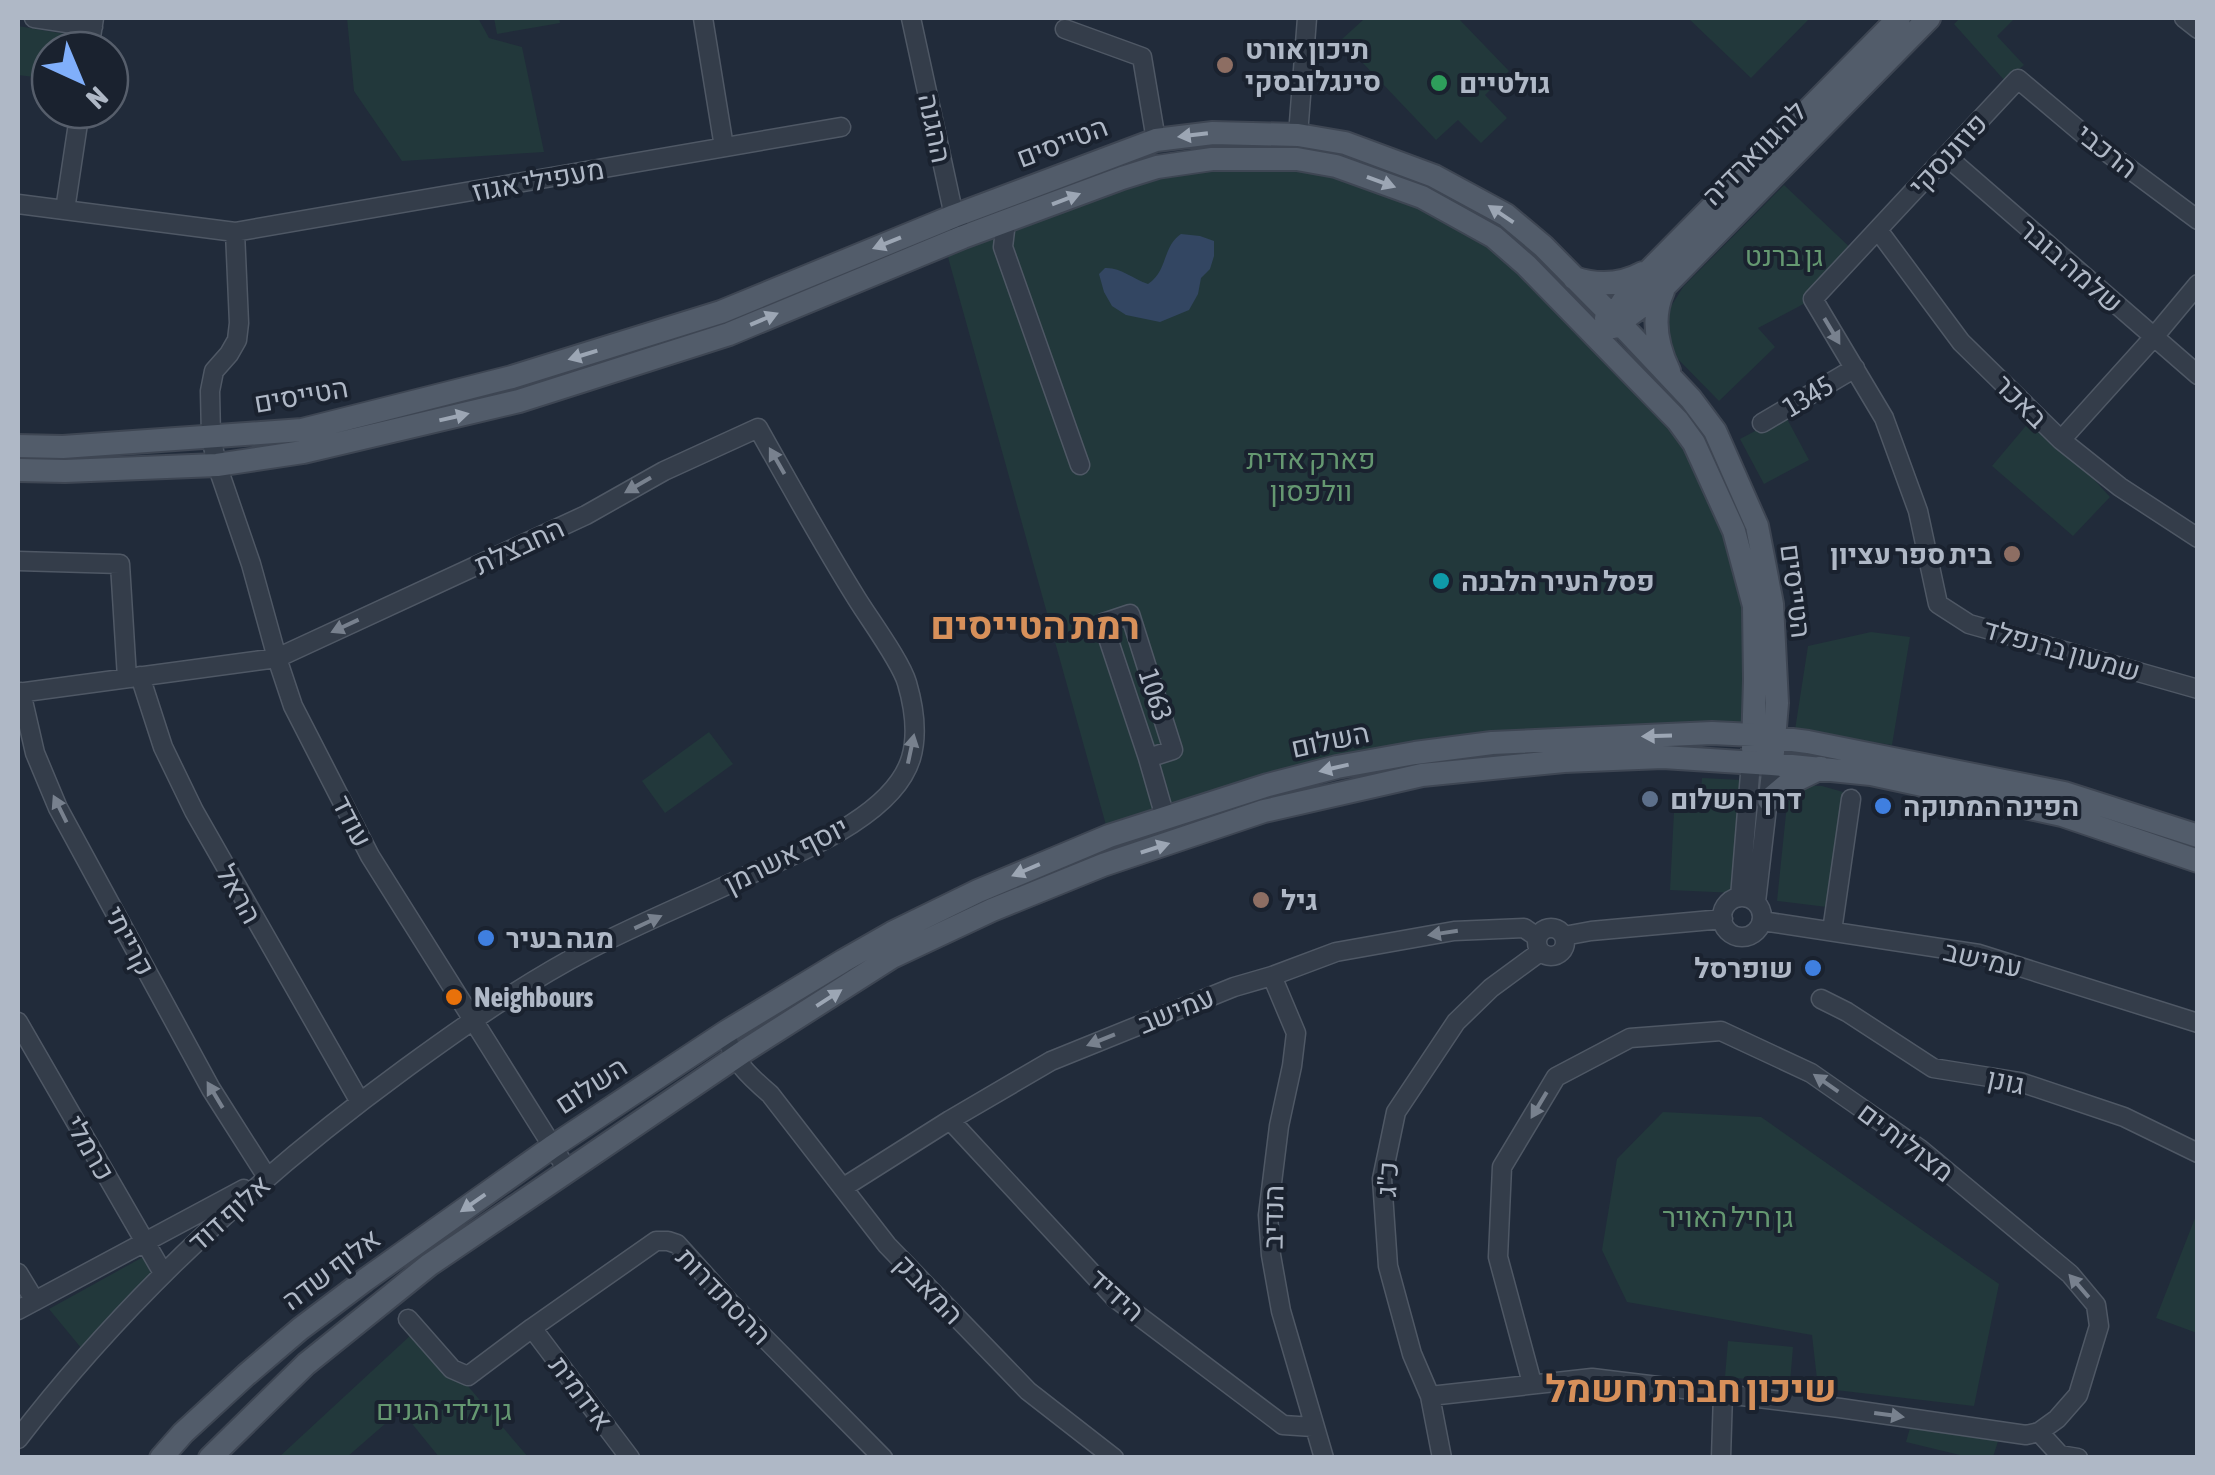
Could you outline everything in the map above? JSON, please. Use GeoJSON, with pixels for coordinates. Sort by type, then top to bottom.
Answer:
{"type":"FeatureCollection","features":[{"type":"Feature","properties":{"kind":"main road","name":"לה גווארדיה"},"geometry":{"type":"LineString","coordinates":[[1614,319],[1638,311],[1659,276],[1899,18]]}},
{"type":"Feature","properties":{"kind":"main road","name":"לה גווארדיה"},"geometry":{"type":"LineString","coordinates":[[1659,276],[1930,18]]}},
{"type":"Feature","properties":{"kind":"main road","name":"הטייסים"},"geometry":{"type":"LineString","coordinates":[[18,470],[218,465],[303,452],[519,401],[729,334],[1156,140],[1213,133],[1298,135],[1345,143],[1434,176],[1506,216],[1542,246],[1614,319],[1715,431],[1757,526],[1772,604],[1777,703],[1764,736]]}},
{"type":"Feature","properties":{"kind":"main road","name":"הטייסים"},"geometry":{"type":"LineString","coordinates":[[18,446],[64,447],[302,430],[512,377],[720,312],[966,228],[1006,222],[1157,167],[1212,159],[1297,159],[1336,166],[1422,197],[1494,237],[1678,421],[1694,443],[1734,531],[1754,606],[1755,680],[1764,736],[1762,763]]}},
{"type":"Feature","properties":{"kind":"main road"},"geometry":{"type":"LineString","coordinates":[[1574,278],[1615,283],[1659,276],[1656,328],[1661,354],[1672,379]]}},
{"type":"Feature","properties":{"kind":"main road"},"geometry":{"type":"LineString","coordinates":[[1539,278],[1582,310],[1614,319],[1615,335],[1634,376]]}},
{"type":"Feature","properties":{"kind":"main road"},"geometry":{"type":"LineString","coordinates":[[1712,734],[1734,719],[1755,680]]}},
{"type":"Feature","properties":{"kind":"main road"},"geometry":{"type":"LineString","coordinates":[[1777,703],[1808,742]]}},
{"type":"Feature","properties":{"kind":"main road","name":"השלום"},"geometry":{"type":"LineString","coordinates":[[552,1147],[726,1032],[843,961],[978,890],[1109,836],[1268,784],[1337,767],[1492,743],[1712,734],[1764,736],[2064,793],[2198,836]]}},
{"type":"Feature","properties":{"kind":"main road","name":"השלום"},"geometry":{"type":"LineString","coordinates":[[568,1171],[892,957],[976,918],[1103,865],[1264,811],[1422,775],[1496,766],[1663,757],[1822,768],[1871,774],[2062,815],[2198,861]]}},
{"type":"Feature","properties":{"kind":"main road"},"geometry":{"type":"LineString","coordinates":[[1769,800],[1779,790],[1822,768]]}},
{"type":"Feature","properties":{"kind":"main road","name":"אלוף שדה"},"geometry":{"type":"LineString","coordinates":[[162,1458],[300,1328],[552,1147]]}},
{"type":"Feature","properties":{"kind":"main road","name":"אלוף שדה"},"geometry":{"type":"LineString","coordinates":[[210,1458],[306,1364],[364,1316],[429,1265],[568,1171]]}},
{"type":"Feature","properties":{"kind":"street"},"geometry":{"type":"LineString","coordinates":[[34,18],[93,22]]}},
{"type":"Feature","properties":{"kind":"street"},"geometry":{"type":"LineString","coordinates":[[702,18],[724,147]]}},
{"type":"Feature","properties":{"kind":"street","name":"ההגנה"},"geometry":{"type":"LineString","coordinates":[[911,18],[966,228]]}},
{"type":"Feature","properties":{"kind":"street"},"geometry":{"type":"LineString","coordinates":[[1298,135],[1308,18]]}},
{"type":"Feature","properties":{"kind":"street"},"geometry":{"type":"LineString","coordinates":[[2184,18],[2198,29]]}},
{"type":"Feature","properties":{"kind":"street"},"geometry":{"type":"LineString","coordinates":[[1064,28],[1142,57],[1156,140]]}},
{"type":"Feature","properties":{"kind":"street","name":"פוזננסקי"},"geometry":{"type":"LineString","coordinates":[[1878,230],[2018,78]]}},
{"type":"Feature","properties":{"kind":"street","name":"הרכבי"},"geometry":{"type":"LineString","coordinates":[[2018,78],[2088,138],[2198,220]]}},
{"type":"Feature","properties":{"kind":"street","name":"מעפילי אגוז"},"geometry":{"type":"LineString","coordinates":[[18,204],[235,232],[842,127]]}},
{"type":"Feature","properties":{"kind":"street"},"geometry":{"type":"LineString","coordinates":[[65,210],[77,130]]}},
{"type":"Feature","properties":{"kind":"street","name":"שלמה בובר"},"geometry":{"type":"LineString","coordinates":[[1946,156],[2198,374]]}},
{"type":"Feature","properties":{"kind":"street"},"geometry":{"type":"LineString","coordinates":[[1006,222],[1003,248],[1080,466]]}},
{"type":"Feature","properties":{"kind":"street"},"geometry":{"type":"LineString","coordinates":[[966,228],[1003,248]]}},
{"type":"Feature","properties":{"kind":"street","name":"שמעון ברנפלד"},"geometry":{"type":"LineString","coordinates":[[1878,230],[1813,299],[1884,418],[1918,511],[1938,604],[1970,624],[2198,689]]}},
{"type":"Feature","properties":{"kind":"street","name":"באכר"},"geometry":{"type":"LineString","coordinates":[[1878,230],[1961,342],[2061,440],[2120,486],[2198,538]]}},
{"type":"Feature","properties":{"kind":"street"},"geometry":{"type":"LineString","coordinates":[[211,437],[210,390],[214,370],[237,340],[239,324],[235,232]]}},
{"type":"Feature","properties":{"kind":"street"},"geometry":{"type":"LineString","coordinates":[[2061,440],[2198,284]]}},
{"type":"Feature","properties":{"kind":"street","name":"1345"},"geometry":{"type":"LineString","coordinates":[[1762,423],[1854,368]]}},
{"type":"Feature","properties":{"kind":"street","name":"החבצלת"},"geometry":{"type":"LineString","coordinates":[[277,658],[586,515],[664,470],[758,428]]}},
{"type":"Feature","properties":{"kind":"street","name":"יוסף אשרמן"},"geometry":{"type":"LineString","coordinates":[[471,1020],[589,949],[835,835],[873,809],[896,785],[910,760],[916,723],[906,680],[758,428]]}},
{"type":"Feature","properties":{"kind":"street","name":"עודד"},"geometry":{"type":"LineString","coordinates":[[211,437],[293,706],[370,856],[568,1171]]}},
{"type":"Feature","properties":{"kind":"street","name":"הראל"},"geometry":{"type":"LineString","coordinates":[[18,561],[120,564],[134,677],[163,747],[240,895],[360,1102]]}},
{"type":"Feature","properties":{"kind":"street","name":"1063"},"geometry":{"type":"LineString","coordinates":[[1148,758],[1173,750],[1130,614],[1103,622],[1166,817]]}},
{"type":"Feature","properties":{"kind":"street"},"geometry":{"type":"LineString","coordinates":[[20,692],[277,658]]}},
{"type":"Feature","properties":{"kind":"street","name":"קרייתי"},"geometry":{"type":"LineString","coordinates":[[20,692],[34,753],[58,808],[211,1089],[267,1177]]}},
{"type":"Feature","properties":{"kind":"street"},"geometry":{"type":"LineString","coordinates":[[1748,899],[1769,800],[1762,763]]}},
{"type":"Feature","properties":{"kind":"street"},"geometry":{"type":"LineString","coordinates":[[1748,899],[1762,763]]}},
{"type":"Feature","properties":{"kind":"street"},"geometry":{"type":"LineString","coordinates":[[1832,931],[1851,799]]}},
{"type":"Feature","properties":{"kind":"street"},"geometry":{"type":"LineString","coordinates":[[1748,899],[1762,912],[1762,921],[1757,931],[1744,937],[1731,934],[1723,920],[1727,904],[1748,899]]}},
{"type":"Feature","properties":{"kind":"street","name":"כ\"ג"},"geometry":{"type":"LineString","coordinates":[[1442,1458],[1430,1396],[1412,1354],[1388,1266],[1382,1179],[1396,1112],[1456,1022],[1539,944],[1550,956],[1560,953],[1564,936],[1723,920]]}},
{"type":"Feature","properties":{"kind":"street","name":"עמישב"},"geometry":{"type":"LineString","coordinates":[[1762,921],[1979,954],[2198,1023]]}},
{"type":"Feature","properties":{"kind":"street","name":"עמישב"},"geometry":{"type":"LineString","coordinates":[[844,1188],[1051,1060],[1234,987],[1336,952],[1454,931],[1524,928],[1539,944]]}},
{"type":"Feature","properties":{"kind":"street","name":"הנדיב"},"geometry":{"type":"LineString","coordinates":[[1272,976],[1296,1034],[1278,1126],[1268,1215],[1271,1254],[1281,1311],[1324,1458]]}},
{"type":"Feature","properties":{"kind":"street","name":"גונן"},"geometry":{"type":"LineString","coordinates":[[1820,999],[1933,1068],[2020,1082],[2124,1117],[2198,1154]]}},
{"type":"Feature","properties":{"kind":"street","name":"אלוף דוד"},"geometry":{"type":"LineString","coordinates":[[18,1440],[163,1273],[267,1177],[471,1020]]}},
{"type":"Feature","properties":{"kind":"street","name":"כרמלי"},"geometry":{"type":"LineString","coordinates":[[18,1022],[163,1273]]}},
{"type":"Feature","properties":{"kind":"street","name":"מצולות ים"},"geometry":{"type":"LineString","coordinates":[[1532,1384],[1498,1257],[1502,1167],[1556,1078],[1630,1038],[1721,1031],[1812,1073],[1920,1149],[2070,1274],[2096,1305],[2099,1326],[2078,1396],[2039,1432]]}},
{"type":"Feature","properties":{"kind":"street","name":"המאבק"},"geometry":{"type":"LineString","coordinates":[[726,1032],[728,1047],[741,1054],[750,1076],[770,1094],[887,1245],[1028,1391],[1114,1458]]}},
{"type":"Feature","properties":{"kind":"street","name":"הידיד"},"geometry":{"type":"LineString","coordinates":[[950,1120],[1115,1298],[1283,1425],[1313,1427]]}},
{"type":"Feature","properties":{"kind":"street"},"geometry":{"type":"LineString","coordinates":[[18,1273],[26,1306],[267,1177]]}},
{"type":"Feature","properties":{"kind":"street","name":"ההסתדרות"},"geometry":{"type":"LineString","coordinates":[[408,1318],[452,1369],[468,1376],[656,1241],[676,1244],[883,1458]]}},
{"type":"Feature","properties":{"kind":"street","name":"אידמית"},"geometry":{"type":"LineString","coordinates":[[532,1328],[630,1458]]}},
{"type":"Feature","properties":{"kind":"street"},"geometry":{"type":"LineString","coordinates":[[1430,1396],[1592,1378],[2026,1434],[2039,1432],[2060,1455],[2078,1458]]}},
{"type":"Feature","properties":{"kind":"street"},"geometry":{"type":"LineString","coordinates":[[1721,1458],[1723,1393]]}},
{"type":"Feature","properties":{"kind":"green space"},"geometry":{"type":"Polygon","coordinates":[[[347,18],[478,18],[489,38],[522,47],[544,152],[402,161],[354,91],[347,18]]]}},
{"type":"Feature","properties":{"kind":"green space"},"geometry":{"type":"Polygon","coordinates":[[[494,18],[559,18],[560,23],[497,34],[494,18]]]}},
{"type":"Feature","properties":{"kind":"green space","name":"גולטיים"},"geometry":{"type":"Polygon","coordinates":[[[1362,18],[1458,18],[1509,71],[1485,95],[1507,118],[1481,143],[1458,120],[1436,140],[1341,40],[1362,18]]]}},
{"type":"Feature","properties":{"kind":"green space"},"geometry":{"type":"Polygon","coordinates":[[[1688,18],[1810,18],[1751,78],[1688,18]]]}},
{"type":"Feature","properties":{"kind":"green space"},"geometry":{"type":"Polygon","coordinates":[[[1960,18],[2015,18],[1997,36],[2024,65],[2005,81],[1954,24],[1960,18]]]}},
{"type":"Feature","properties":{"kind":"green space"},"geometry":{"type":"Polygon","coordinates":[[[18,26],[42,30],[30,30],[30,76],[18,75],[18,26]]]}},
{"type":"Feature","properties":{"kind":"green space","name":"פארק אדית וולפסון"},"geometry":{"type":"Polygon","coordinates":[[[1332,169],[1489,239],[1677,431],[1704,482],[1754,606],[1754,735],[1415,753],[1109,836],[946,250],[1161,170],[1332,169]]]}},
{"type":"Feature","properties":{"kind":"green space","name":"גן ברנט"},"geometry":{"type":"Polygon","coordinates":[[[1784,185],[1856,253],[1813,299],[1758,328],[1775,347],[1719,401],[1673,354],[1665,316],[1683,287],[1784,185]]]}},
{"type":"Feature","properties":{"kind":"green space"},"geometry":{"type":"Polygon","coordinates":[[[1785,415],[1809,460],[1764,484],[1740,439],[1785,415]]]}},
{"type":"Feature","properties":{"kind":"green space"},"geometry":{"type":"Polygon","coordinates":[[[2035,415],[2110,497],[2073,536],[1992,466],[2035,415]]]}},
{"type":"Feature","properties":{"kind":"green space"},"geometry":{"type":"Polygon","coordinates":[[[1871,632],[1910,637],[1892,745],[1795,730],[1808,646],[1871,632]]]}},
{"type":"Feature","properties":{"kind":"green space"},"geometry":{"type":"Polygon","coordinates":[[[709,732],[733,764],[665,813],[642,781],[709,732]]]}},
{"type":"Feature","properties":{"kind":"green space"},"geometry":{"type":"Polygon","coordinates":[[[1702,778],[1741,780],[1735,893],[1670,890],[1674,812],[1700,812],[1702,778]]]}},
{"type":"Feature","properties":{"kind":"green space"},"geometry":{"type":"Polygon","coordinates":[[[1805,785],[1843,792],[1827,907],[1777,901],[1787,804],[1793,792],[1805,785]]]}},
{"type":"Feature","properties":{"kind":"green space","name":"גן חיל האויר"},"geometry":{"type":"Polygon","coordinates":[[[1663,1112],[1761,1117],[1999,1284],[1974,1406],[1818,1388],[1812,1335],[1627,1302],[1602,1250],[1617,1159],[1663,1112]]]}},
{"type":"Feature","properties":{"kind":"green space"},"geometry":{"type":"Polygon","coordinates":[[[2197,1213],[2197,1333],[2156,1318],[2197,1213]]]}},
{"type":"Feature","properties":{"kind":"green space"},"geometry":{"type":"Polygon","coordinates":[[[143,1257],[152,1275],[82,1349],[49,1309],[143,1257]]]}},
{"type":"Feature","properties":{"kind":"green space","name":"גן ילדי הגנים"},"geometry":{"type":"Polygon","coordinates":[[[412,1334],[467,1385],[528,1457],[439,1457],[401,1410],[347,1457],[278,1458],[412,1334]]]}},
{"type":"Feature","properties":{"kind":"green space"},"geometry":{"type":"Polygon","coordinates":[[[1728,1341],[1793,1347],[1790,1383],[1725,1377],[1728,1341]]]}},
{"type":"Feature","properties":{"kind":"green space"},"geometry":{"type":"Polygon","coordinates":[[[1912,1421],[2001,1432],[1993,1457],[1968,1457],[1906,1442],[1912,1421]]]}},
{"type":"Feature","properties":{"kind":"water"},"geometry":{"type":"Polygon","coordinates":[[[1181,234],[1214,241],[1210,269],[1201,278],[1189,310],[1160,322],[1126,315],[1112,306],[1099,274],[1111,268],[1148,284],[1159,273],[1171,245],[1181,234]]]}},
{"type":"Feature","properties":{"kind":"place","name":"תיכון אורט סינגלובסקי"},"geometry":{"type":"Point","coordinates":[1225,65]}},
{"type":"Feature","properties":{"kind":"place","name":"גולטיים"},"geometry":{"type":"Point","coordinates":[1439,83]}},
{"type":"Feature","properties":{"kind":"place","name":"בית ספר עציון"},"geometry":{"type":"Point","coordinates":[2012,554]}},
{"type":"Feature","properties":{"kind":"place","name":"פסל העיר הלבנה"},"geometry":{"type":"Point","coordinates":[1441,581]}},
{"type":"Feature","properties":{"kind":"place","name":"דרך השלום"},"geometry":{"type":"Point","coordinates":[1650,799]}},
{"type":"Feature","properties":{"kind":"place","name":"הפינה המתוקה"},"geometry":{"type":"Point","coordinates":[1883,806]}},
{"type":"Feature","properties":{"kind":"place","name":"גיל"},"geometry":{"type":"Point","coordinates":[1261,900]}},
{"type":"Feature","properties":{"kind":"place","name":"מגה בעיר"},"geometry":{"type":"Point","coordinates":[486,938]}},
{"type":"Feature","properties":{"kind":"place","name":"שופרסל"},"geometry":{"type":"Point","coordinates":[1813,968]}},
{"type":"Feature","properties":{"kind":"place","name":"Neighbours"},"geometry":{"type":"Point","coordinates":[454,997]}},
{"type":"Feature","properties":{"kind":"district","name":"רמת הטייסים"},"geometry":{"type":"Point","coordinates":[1035,626]}},
{"type":"Feature","properties":{"kind":"district","name":"שיכון חברת חשמל"},"geometry":{"type":"Point","coordinates":[1691,1389]}}]}
